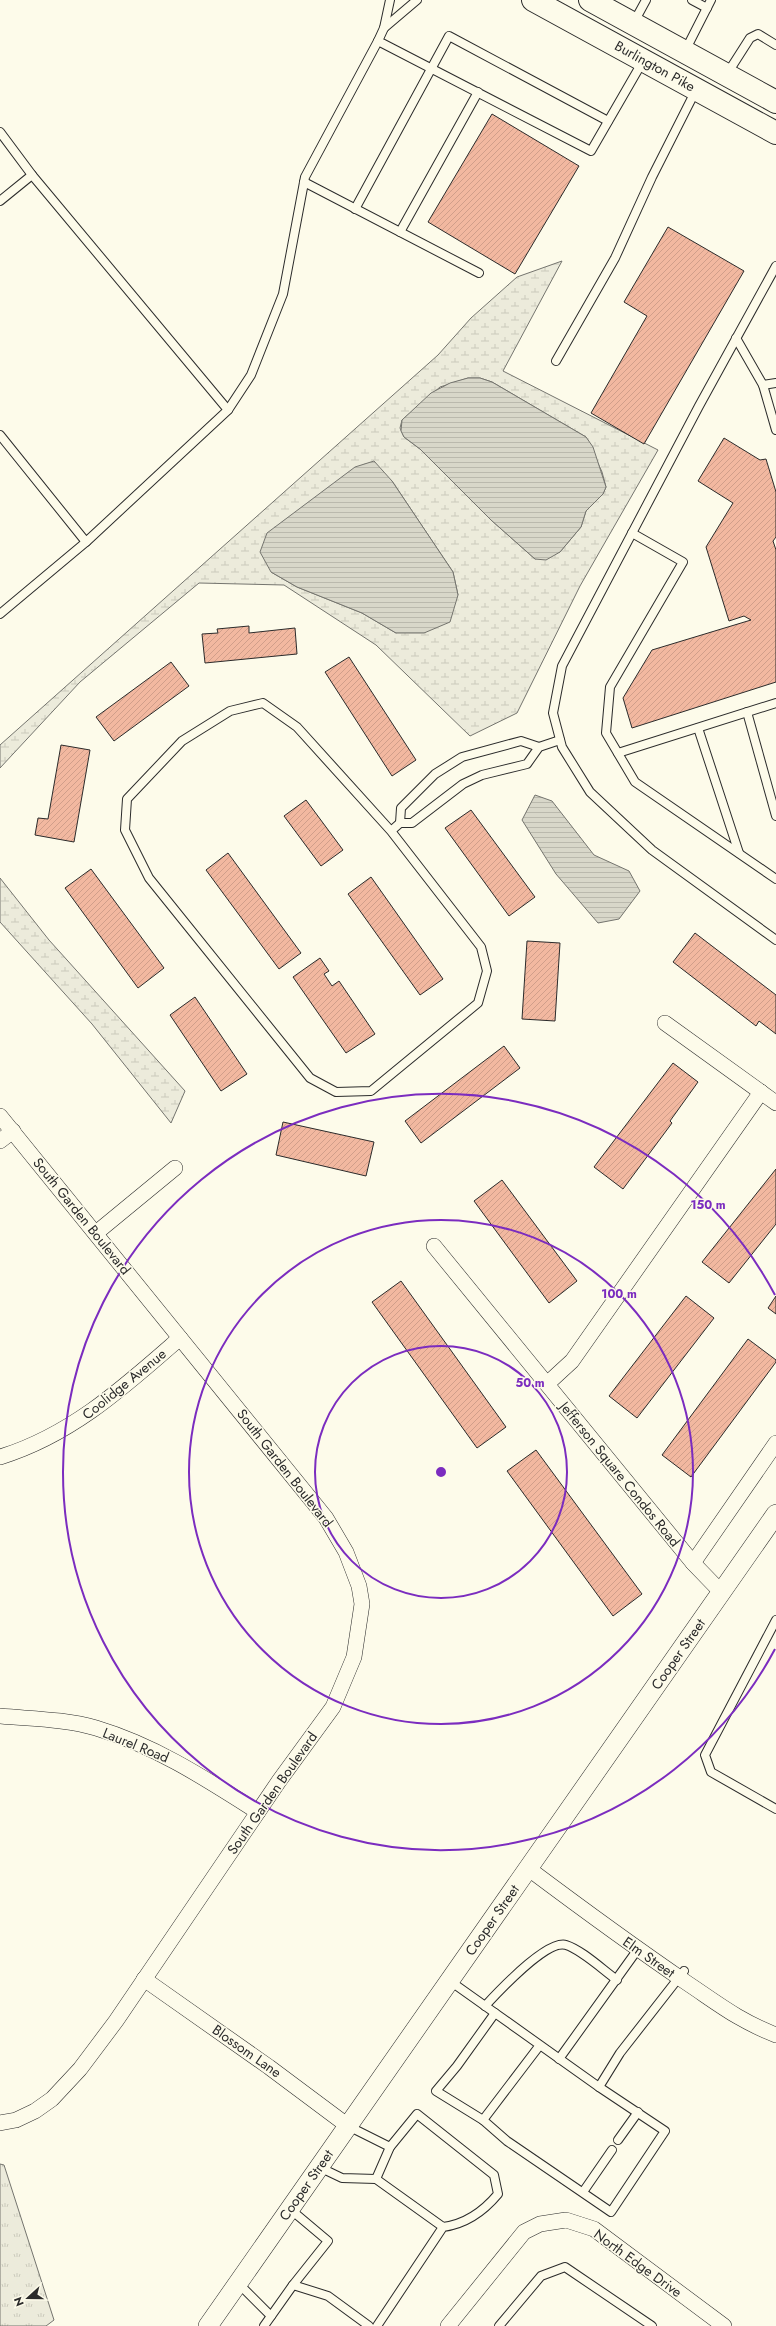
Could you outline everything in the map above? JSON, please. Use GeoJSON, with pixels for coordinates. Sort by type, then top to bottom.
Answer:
{"type":"FeatureCollection","features":[{"type":"Feature","properties":{"kind":"highway","name":"Burlington Pike"},"geometry":{"type":"LineString","coordinates":[[533,0],[776,133]]}},
{"type":"Feature","properties":{"kind":"highway","name":"Burlington Pike"},"geometry":{"type":"LineString","coordinates":[[590,0],[776,102]]}},
{"type":"Feature","properties":{"kind":"street"},"geometry":{"type":"LineString","coordinates":[[665,1023],[776,1103]]}},
{"type":"Feature","properties":{"kind":"street"},"geometry":{"type":"LineString","coordinates":[[547,1384],[572,1361],[761,1092]]}},
{"type":"Feature","properties":{"kind":"street","name":"South Garden Boulevard"},"geometry":{"type":"LineString","coordinates":[[0,1116],[326,1518],[346,1552],[360,1586],[362,1604],[358,1640],[354,1657],[333,1707],[258,1812],[204,1894],[105,2036],[67,2084],[52,2099],[35,2111],[16,2120],[0,2123]]}},
{"type":"Feature","properties":{"kind":"street"},"geometry":{"type":"LineString","coordinates":[[0,1140],[13,1131]]}},
{"type":"Feature","properties":{"kind":"street"},"geometry":{"type":"LineString","coordinates":[[96,1233],[175,1168]]}},
{"type":"Feature","properties":{"kind":"street","name":"Jefferson Square Condos Road"},"geometry":{"type":"LineString","coordinates":[[434,1246],[693,1563],[721,1592]]}},
{"type":"Feature","properties":{"kind":"street","name":"Coolidge Avenue"},"geometry":{"type":"LineString","coordinates":[[0,1457],[26,1448],[71,1426],[126,1386],[180,1338]]}},
{"type":"Feature","properties":{"kind":"street"},"geometry":{"type":"LineString","coordinates":[[693,1563],[776,1443]]}},
{"type":"Feature","properties":{"kind":"street","name":"Cooper Street"},"geometry":{"type":"LineString","coordinates":[[208,2326],[776,1514]]}},
{"type":"Feature","properties":{"kind":"street","name":"Laurel Road"},"geometry":{"type":"LineString","coordinates":[[0,1716],[72,1723],[95,1728],[139,1743],[210,1780],[258,1812]]}},
{"type":"Feature","properties":{"kind":"street","name":"Elm Street"},"geometry":{"type":"LineString","coordinates":[[531,1866],[638,1949],[681,1974]]}},
{"type":"Feature","properties":{"kind":"street","name":"Elm Street"},"geometry":{"type":"LineString","coordinates":[[531,1866],[681,1974],[733,2016],[776,2034]]}},
{"type":"Feature","properties":{"kind":"street","name":"Blossom Lane"},"geometry":{"type":"LineString","coordinates":[[144,1979],[269,2067],[348,2126]]}},
{"type":"Feature","properties":{"kind":"street","name":"North Edge Drive"},"geometry":{"type":"LineString","coordinates":[[448,2326],[524,2232],[540,2224],[566,2220],[594,2229],[724,2326]]}},
{"type":"Feature","properties":{"kind":"lane"},"geometry":{"type":"LineString","coordinates":[[0,614],[86,542],[228,410],[251,375],[283,294],[305,176],[378,41],[384,28],[390,0]]}},
{"type":"Feature","properties":{"kind":"lane"},"geometry":{"type":"LineString","coordinates":[[384,28],[416,0]]}},
{"type":"Feature","properties":{"kind":"lane"},"geometry":{"type":"LineString","coordinates":[[634,24],[646,0]]}},
{"type":"Feature","properties":{"kind":"lane"},"geometry":{"type":"LineString","coordinates":[[692,0],[707,8]]}},
{"type":"Feature","properties":{"kind":"lane"},"geometry":{"type":"LineString","coordinates":[[685,52],[711,0]]}},
{"type":"Feature","properties":{"kind":"lane"},"geometry":{"type":"LineString","coordinates":[[726,75],[750,38],[758,34],[776,45]]}},
{"type":"Feature","properties":{"kind":"lane"},"geometry":{"type":"LineString","coordinates":[[355,209],[449,36],[608,121]]}},
{"type":"Feature","properties":{"kind":"lane"},"geometry":{"type":"LineString","coordinates":[[378,41],[590,151],[643,60]]}},
{"type":"Feature","properties":{"kind":"lane"},"geometry":{"type":"LineString","coordinates":[[556,361],[615,258],[652,177],[696,89]]}},
{"type":"Feature","properties":{"kind":"lane"},"geometry":{"type":"LineString","coordinates":[[400,232],[478,92]]}},
{"type":"Feature","properties":{"kind":"lane"},"geometry":{"type":"LineString","coordinates":[[0,132],[32,175],[228,410]]}},
{"type":"Feature","properties":{"kind":"lane"},"geometry":{"type":"LineString","coordinates":[[0,201],[32,175]]}},
{"type":"Feature","properties":{"kind":"lane"},"geometry":{"type":"LineString","coordinates":[[304,182],[479,273]]}},
{"type":"Feature","properties":{"kind":"lane"},"geometry":{"type":"LineString","coordinates":[[776,266],[736,338],[562,666],[553,713],[562,747],[590,792],[652,850],[776,940]]}},
{"type":"Feature","properties":{"kind":"lane"},"geometry":{"type":"LineString","coordinates":[[736,338],[763,385],[776,430]]}},
{"type":"Feature","properties":{"kind":"lane"},"geometry":{"type":"LineString","coordinates":[[763,385],[776,383]]}},
{"type":"Feature","properties":{"kind":"lane"},"geometry":{"type":"LineString","coordinates":[[0,435],[86,542]]}},
{"type":"Feature","properties":{"kind":"lane"},"geometry":{"type":"LineString","coordinates":[[632,533],[683,562],[610,687],[606,733],[635,782],[776,879]]}},
{"type":"Feature","properties":{"kind":"lane"},"geometry":{"type":"LineString","coordinates":[[263,703],[297,727],[391,831],[481,947],[487,972],[478,1003],[371,1091],[336,1092],[310,1078],[149,878],[124,830],[126,799],[182,741],[230,710],[263,703]]}},
{"type":"Feature","properties":{"kind":"lane"},"geometry":{"type":"LineString","coordinates":[[618,753],[776,703]]}},
{"type":"Feature","properties":{"kind":"lane"},"geometry":{"type":"LineString","coordinates":[[747,712],[776,816]]}},
{"type":"Feature","properties":{"kind":"lane"},"geometry":{"type":"LineString","coordinates":[[698,728],[739,853]]}},
{"type":"Feature","properties":{"kind":"lane"},"geometry":{"type":"LineString","coordinates":[[391,831],[400,823],[412,823],[463,784],[482,775],[527,764],[539,747],[560,740]]}},
{"type":"Feature","properties":{"kind":"lane"},"geometry":{"type":"LineString","coordinates":[[400,823],[401,808],[435,774],[462,757],[521,741],[539,747]]}},
{"type":"Feature","properties":{"kind":"lane"},"geometry":{"type":"LineString","coordinates":[[776,1620],[705,1755],[711,1772],[776,1809]]}},
{"type":"Feature","properties":{"kind":"lane"},"geometry":{"type":"LineString","coordinates":[[485,2006],[510,1980],[537,1957],[559,1945],[566,1945],[577,1951],[617,1980]]}},
{"type":"Feature","properties":{"kind":"lane"},"geometry":{"type":"LineString","coordinates":[[559,2059],[588,2021],[638,1949]]}},
{"type":"Feature","properties":{"kind":"lane"},"geometry":{"type":"LineString","coordinates":[[599,2087],[620,2053],[681,1974]]}},
{"type":"Feature","properties":{"kind":"lane"},"geometry":{"type":"LineString","coordinates":[[450,1981],[485,2006],[495,2013],[540,2045],[559,2059],[599,2087],[665,2131],[611,2212],[507,2141],[483,2120],[436,2091],[457,2066],[495,2013]]}},
{"type":"Feature","properties":{"kind":"lane"},"geometry":{"type":"LineString","coordinates":[[483,2120],[540,2045]]}},
{"type":"Feature","properties":{"kind":"lane"},"geometry":{"type":"LineString","coordinates":[[618,2140],[638,2112]]}},
{"type":"Feature","properties":{"kind":"lane"},"geometry":{"type":"LineString","coordinates":[[376,2179],[390,2147],[416,2114],[494,2176],[498,2194],[487,2207],[463,2223],[443,2227],[377,2326]]}},
{"type":"Feature","properties":{"kind":"lane"},"geometry":{"type":"LineString","coordinates":[[348,2126],[390,2147]]}},
{"type":"Feature","properties":{"kind":"lane"},"geometry":{"type":"LineString","coordinates":[[583,2192],[612,2150]]}},
{"type":"Feature","properties":{"kind":"lane"},"geometry":{"type":"LineString","coordinates":[[318,2167],[342,2178],[376,2179],[443,2227]]}},
{"type":"Feature","properties":{"kind":"lane"},"geometry":{"type":"LineString","coordinates":[[264,2326],[328,2241],[290,2209]]}},
{"type":"Feature","properties":{"kind":"lane"},"geometry":{"type":"LineString","coordinates":[[499,2326],[541,2276],[565,2267],[652,2326]]}},
{"type":"Feature","properties":{"kind":"lane"},"geometry":{"type":"LineString","coordinates":[[238,2283],[271,2316]]}},
{"type":"Feature","properties":{"kind":"lane"},"geometry":{"type":"LineString","coordinates":[[294,2285],[328,2296],[369,2326]]}},
{"type":"Feature","properties":{"kind":"green space"},"geometry":{"type":"Polygon","coordinates":[[[562,261],[503,371],[658,450],[580,586],[517,713],[470,736],[376,645],[284,585],[199,583],[80,682],[0,768],[0,745],[438,355],[471,318],[517,277],[562,261]],[[468,378],[440,387],[402,420],[400,428],[404,437],[420,449],[491,520],[535,559],[560,552],[581,527],[586,511],[603,494],[606,487],[602,472],[586,437],[492,382],[480,378],[468,378]],[[392,481],[271,572],[297,587],[362,613],[396,633],[458,595],[453,572],[392,481]]]}},
{"type":"Feature","properties":{"kind":"green space"},"geometry":{"type":"Polygon","coordinates":[[[0,878],[49,940],[185,1091],[171,1123],[92,1024],[0,922],[0,878]]]}},
{"type":"Feature","properties":{"kind":"green space"},"geometry":{"type":"Polygon","coordinates":[[[0,2164],[4,2165],[54,2320],[46,2326],[0,2326],[0,2164]]]}},
{"type":"Feature","properties":{"kind":"shaded area"},"geometry":{"type":"Polygon","coordinates":[[[468,378],[480,378],[492,382],[586,437],[593,447],[606,487],[603,494],[586,511],[581,527],[560,552],[546,560],[535,559],[491,520],[420,449],[404,437],[401,431],[402,420],[431,393],[450,383],[468,378]]]}},
{"type":"Feature","properties":{"kind":"shaded area"},"geometry":{"type":"Polygon","coordinates":[[[374,461],[392,481],[453,572],[458,595],[450,622],[424,633],[396,633],[362,613],[297,587],[271,572],[260,552],[267,533],[355,467],[374,461]]]}},
{"type":"Feature","properties":{"kind":"shaded area"},"geometry":{"type":"Polygon","coordinates":[[[535,795],[552,801],[594,855],[629,871],[640,891],[619,919],[598,923],[556,874],[522,820],[535,795]]]}},
{"type":"Feature","properties":{"kind":"building"},"geometry":{"type":"Polygon","coordinates":[[[492,114],[579,166],[515,274],[428,222],[492,114]]]}},
{"type":"Feature","properties":{"kind":"building"},"geometry":{"type":"Polygon","coordinates":[[[668,227],[744,271],[644,444],[591,413],[647,316],[624,302],[668,227]]]}},
{"type":"Feature","properties":{"kind":"building"},"geometry":{"type":"Polygon","coordinates":[[[724,438],[760,460],[766,459],[776,492],[776,537],[773,541],[776,550],[776,682],[632,728],[623,698],[652,650],[751,620],[744,616],[729,621],[706,547],[733,503],[698,481],[724,438]]]}},
{"type":"Feature","properties":{"kind":"building"},"geometry":{"type":"Polygon","coordinates":[[[249,626],[249,633],[295,628],[297,654],[205,663],[202,634],[218,633],[217,629],[249,626]]]}},
{"type":"Feature","properties":{"kind":"building"},"geometry":{"type":"Polygon","coordinates":[[[349,657],[416,760],[392,776],[325,672],[349,657]]]}},
{"type":"Feature","properties":{"kind":"building"},"geometry":{"type":"Polygon","coordinates":[[[171,662],[189,686],[114,741],[96,717],[171,662]]]}},
{"type":"Feature","properties":{"kind":"building"},"geometry":{"type":"Polygon","coordinates":[[[61,745],[90,750],[74,842],[35,835],[38,818],[48,819],[61,745]]]}},
{"type":"Feature","properties":{"kind":"building"},"geometry":{"type":"Polygon","coordinates":[[[306,800],[343,850],[321,866],[284,816],[306,800]]]}},
{"type":"Feature","properties":{"kind":"building"},"geometry":{"type":"Polygon","coordinates":[[[471,810],[535,897],[509,916],[445,828],[471,810]]]}},
{"type":"Feature","properties":{"kind":"building"},"geometry":{"type":"Polygon","coordinates":[[[228,853],[301,953],[279,969],[206,870],[228,853]]]}},
{"type":"Feature","properties":{"kind":"building"},"geometry":{"type":"Polygon","coordinates":[[[91,869],[164,968],[138,988],[65,888],[91,869]]]}},
{"type":"Feature","properties":{"kind":"building"},"geometry":{"type":"Polygon","coordinates":[[[371,877],[443,979],[420,995],[348,894],[371,877]]]}},
{"type":"Feature","properties":{"kind":"building"},"geometry":{"type":"Polygon","coordinates":[[[695,933],[776,995],[776,1034],[759,1021],[756,1026],[673,962],[695,933]]]}},
{"type":"Feature","properties":{"kind":"building"},"geometry":{"type":"Polygon","coordinates":[[[527,941],[560,943],[555,1021],[522,1019],[527,941]]]}},
{"type":"Feature","properties":{"kind":"building"},"geometry":{"type":"Polygon","coordinates":[[[320,958],[329,971],[324,974],[332,986],[339,981],[375,1034],[346,1053],[293,977],[320,958]]]}},
{"type":"Feature","properties":{"kind":"building"},"geometry":{"type":"Polygon","coordinates":[[[195,997],[247,1074],[221,1091],[170,1015],[195,997]]]}},
{"type":"Feature","properties":{"kind":"building"},"geometry":{"type":"Polygon","coordinates":[[[504,1046],[520,1068],[421,1143],[405,1121],[504,1046]]]}},
{"type":"Feature","properties":{"kind":"building"},"geometry":{"type":"Polygon","coordinates":[[[673,1063],[698,1082],[670,1121],[672,1123],[623,1189],[594,1167],[673,1063]]]}},
{"type":"Feature","properties":{"kind":"building"},"geometry":{"type":"Polygon","coordinates":[[[283,1122],[374,1142],[366,1176],[276,1155],[283,1122]]]}},
{"type":"Feature","properties":{"kind":"building"},"geometry":{"type":"Polygon","coordinates":[[[776,1169],[776,1224],[729,1283],[702,1262],[776,1169]]]}},
{"type":"Feature","properties":{"kind":"building"},"geometry":{"type":"Polygon","coordinates":[[[502,1180],[577,1281],[549,1303],[474,1201],[502,1180]]]}},
{"type":"Feature","properties":{"kind":"building"},"geometry":{"type":"Polygon","coordinates":[[[401,1281],[506,1427],[477,1448],[372,1302],[401,1281]]]}},
{"type":"Feature","properties":{"kind":"building"},"geometry":{"type":"Polygon","coordinates":[[[686,1296],[714,1318],[637,1418],[609,1396],[686,1296]]]}},
{"type":"Feature","properties":{"kind":"building"},"geometry":{"type":"Polygon","coordinates":[[[776,1296],[776,1314],[768,1308],[776,1296]]]}},
{"type":"Feature","properties":{"kind":"building"},"geometry":{"type":"Polygon","coordinates":[[[748,1339],[776,1360],[776,1362],[691,1477],[662,1455],[748,1339]]]}},
{"type":"Feature","properties":{"kind":"building"},"geometry":{"type":"Polygon","coordinates":[[[536,1450],[642,1594],[613,1616],[507,1471],[536,1450]]]}}]}
